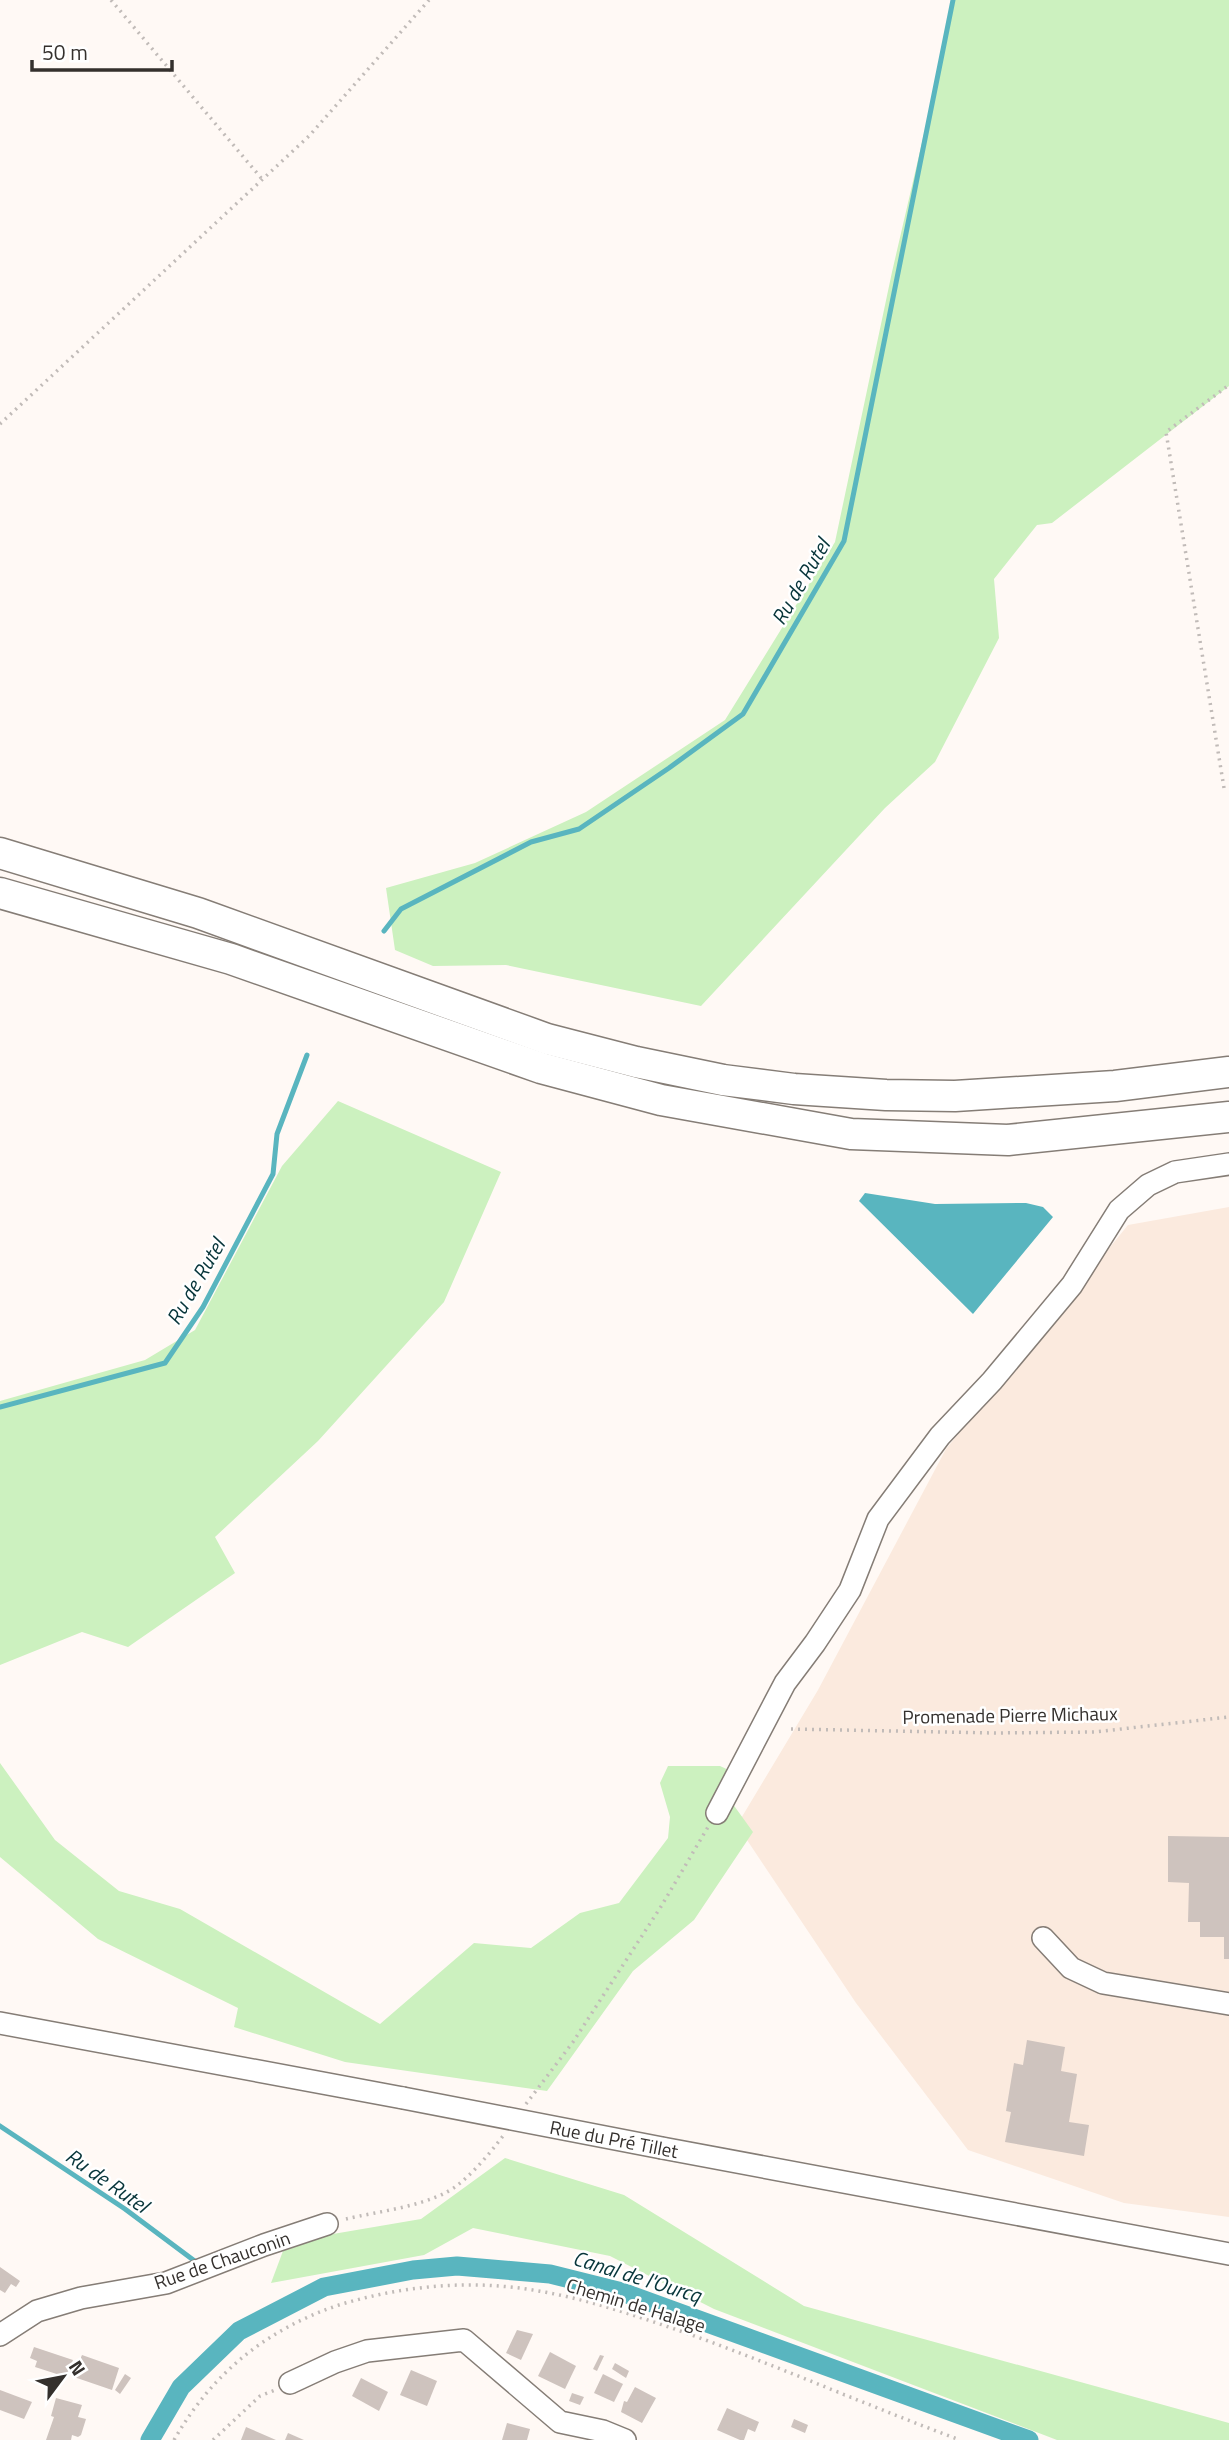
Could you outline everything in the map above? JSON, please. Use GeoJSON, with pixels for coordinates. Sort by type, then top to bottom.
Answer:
{"type":"FeatureCollection","features":[{"type":"Feature","properties":{"kind":"highway"},"geometry":{"type":"LineString","coordinates":[[2,853],[198,914],[547,1039],[636,1062],[723,1080],[794,1089],[955,1096],[1115,1086],[1229,1072]]}},
{"type":"Feature","properties":{"kind":"highway"},"geometry":{"type":"LineString","coordinates":[[0,893],[231,959],[541,1068],[661,1100],[851,1134],[1008,1140],[1229,1117]]}},
{"type":"Feature","properties":{"kind":"street"},"geometry":{"type":"LineString","coordinates":[[716,1814],[785,1683],[850,1590],[878,1519],[940,1436],[992,1381],[1072,1285],[1119,1210],[1148,1185],[1175,1172],[1229,1164]]}},
{"type":"Feature","properties":{"kind":"street"},"geometry":{"type":"LineString","coordinates":[[1043,1938],[1071,1968],[1103,1983],[1229,2004]]}},
{"type":"Feature","properties":{"kind":"street","name":"Rue du Pré Tillet"},"geometry":{"type":"LineString","coordinates":[[0,2022],[1229,2254]]}},
{"type":"Feature","properties":{"kind":"street","name":"Rue de Chauconin"},"geometry":{"type":"LineString","coordinates":[[0,2335],[37,2311],[80,2298],[166,2283],[327,2224]]}},
{"type":"Feature","properties":{"kind":"street"},"geometry":{"type":"LineString","coordinates":[[290,2384],[335,2361],[368,2351],[464,2340],[561,2431],[603,2431],[625,2440]]}},
{"type":"Feature","properties":{"kind":"path"},"geometry":{"type":"LineString","coordinates":[[111,0],[261,179]]}},
{"type":"Feature","properties":{"kind":"path"},"geometry":{"type":"LineString","coordinates":[[0,424],[309,136],[429,0]]}},
{"type":"Feature","properties":{"kind":"path"},"geometry":{"type":"LineString","coordinates":[[1224,788],[1166,432],[1229,385]]}},
{"type":"Feature","properties":{"kind":"path","name":"Promenade Pierre Michaux"},"geometry":{"type":"LineString","coordinates":[[791,1729],[994,1734],[1094,1732],[1229,1717]]}},
{"type":"Feature","properties":{"kind":"path"},"geometry":{"type":"LineString","coordinates":[[519,2114],[572,2042],[662,1905],[716,1814]]}},
{"type":"Feature","properties":{"kind":"path"},"geometry":{"type":"LineString","coordinates":[[327,2224],[432,2199],[458,2185],[488,2156],[503,2135]]}},
{"type":"Feature","properties":{"kind":"path","name":"Chemin de Halage"},"geometry":{"type":"LineString","coordinates":[[173,2440],[191,2411],[231,2368],[268,2337],[304,2318],[352,2301],[404,2290],[458,2285],[501,2286],[579,2299],[639,2317],[770,2364],[960,2440]]}},
{"type":"Feature","properties":{"kind":"path"},"geometry":{"type":"LineString","coordinates":[[213,2440],[260,2396],[290,2384]]}},
{"type":"Feature","properties":{"kind":"shaded area"},"geometry":{"type":"Polygon","coordinates":[[[1229,1207],[1229,2217],[1124,2203],[968,2150],[856,2003],[737,1825],[818,1690],[946,1449],[1128,1225],[1229,1207]]]}},
{"type":"Feature","properties":{"kind":"green space"},"geometry":{"type":"Polygon","coordinates":[[[955,0],[1229,0],[1229,386],[1052,523],[1037,525],[994,579],[999,638],[935,762],[885,808],[701,1006],[506,965],[433,966],[395,950],[386,888],[475,863],[586,812],[725,720],[835,542],[892,272],[955,0]]]}},
{"type":"Feature","properties":{"kind":"green space"},"geometry":{"type":"Polygon","coordinates":[[[338,1101],[501,1172],[444,1302],[318,1441],[215,1537],[235,1573],[128,1647],[82,1632],[0,1665],[0,1401],[145,1360],[195,1330],[282,1166],[338,1101]]]}},
{"type":"Feature","properties":{"kind":"green space"},"geometry":{"type":"Polygon","coordinates":[[[0,1763],[55,1840],[119,1891],[180,1909],[380,2024],[474,1943],[531,1948],[580,1913],[619,1903],[668,1838],[670,1817],[660,1783],[668,1766],[720,1766],[735,1773],[722,1789],[753,1832],[694,1920],[633,1971],[547,2091],[345,2062],[234,2027],[238,2008],[98,1939],[0,1857],[0,1763]]]}},
{"type":"Feature","properties":{"kind":"green space"},"geometry":{"type":"Polygon","coordinates":[[[505,2158],[624,2195],[804,2306],[1229,2423],[1229,2440],[1057,2440],[714,2309],[610,2256],[473,2228],[424,2255],[271,2283],[283,2251],[333,2234],[421,2219],[505,2158]]]}},
{"type":"Feature","properties":{"kind":"water"},"geometry":{"type":"Polygon","coordinates":[[[865,1193],[935,1204],[1026,1203],[1043,1207],[1053,1217],[973,1314],[859,1201],[865,1193]]]}},
{"type":"Feature","properties":{"kind":"building"},"geometry":{"type":"Polygon","coordinates":[[[1168,1836],[1229,1837],[1229,1959],[1224,1959],[1224,1937],[1200,1937],[1200,1922],[1188,1922],[1189,1883],[1168,1882],[1168,1836]]]}},
{"type":"Feature","properties":{"kind":"building"},"geometry":{"type":"Polygon","coordinates":[[[1027,2040],[1065,2047],[1061,2071],[1077,2074],[1069,2122],[1089,2125],[1084,2156],[1005,2142],[1011,2112],[1006,2111],[1014,2063],[1023,2065],[1027,2040]]]}},
{"type":"Feature","properties":{"kind":"building"},"geometry":{"type":"Polygon","coordinates":[[[0,2267],[20,2281],[16,2287],[11,2284],[5,2293],[0,2290],[0,2267]]]}},
{"type":"Feature","properties":{"kind":"building"},"geometry":{"type":"Polygon","coordinates":[[[517,2330],[533,2334],[521,2360],[506,2353],[517,2330]]]}},
{"type":"Feature","properties":{"kind":"building"},"geometry":{"type":"Polygon","coordinates":[[[34,2347],[73,2360],[66,2377],[35,2367],[37,2361],[30,2358],[34,2347]]]}},
{"type":"Feature","properties":{"kind":"building"},"geometry":{"type":"Polygon","coordinates":[[[550,2352],[576,2366],[565,2389],[538,2376],[550,2352]]]}},
{"type":"Feature","properties":{"kind":"building"},"geometry":{"type":"Polygon","coordinates":[[[82,2355],[119,2368],[112,2390],[71,2374],[74,2363],[78,2364],[82,2355]]]}},
{"type":"Feature","properties":{"kind":"building"},"geometry":{"type":"Polygon","coordinates":[[[600,2355],[604,2356],[597,2371],[593,2369],[600,2355]]]}},
{"type":"Feature","properties":{"kind":"building"},"geometry":{"type":"Polygon","coordinates":[[[615,2363],[629,2371],[626,2378],[612,2369],[615,2363]]]}},
{"type":"Feature","properties":{"kind":"building"},"geometry":{"type":"Polygon","coordinates":[[[411,2370],[437,2381],[427,2406],[400,2395],[411,2370]]]}},
{"type":"Feature","properties":{"kind":"building"},"geometry":{"type":"Polygon","coordinates":[[[125,2374],[131,2378],[120,2394],[115,2390],[125,2374]]]}},
{"type":"Feature","properties":{"kind":"building"},"geometry":{"type":"Polygon","coordinates":[[[603,2374],[623,2384],[614,2402],[594,2393],[603,2374]]]}},
{"type":"Feature","properties":{"kind":"building"},"geometry":{"type":"Polygon","coordinates":[[[361,2378],[388,2392],[379,2411],[352,2396],[361,2378]]]}},
{"type":"Feature","properties":{"kind":"building"},"geometry":{"type":"Polygon","coordinates":[[[635,2387],[656,2398],[642,2423],[621,2412],[624,2401],[627,2402],[635,2387]]]}},
{"type":"Feature","properties":{"kind":"building"},"geometry":{"type":"Polygon","coordinates":[[[0,2390],[32,2402],[24,2419],[0,2410],[0,2390]]]}},
{"type":"Feature","properties":{"kind":"building"},"geometry":{"type":"Polygon","coordinates":[[[572,2393],[584,2397],[580,2405],[569,2401],[572,2393]]]}},
{"type":"Feature","properties":{"kind":"building"},"geometry":{"type":"Polygon","coordinates":[[[56,2398],[82,2405],[78,2417],[86,2419],[78,2437],[72,2435],[71,2440],[46,2440],[54,2417],[51,2416],[56,2398]]]}},
{"type":"Feature","properties":{"kind":"building"},"geometry":{"type":"Polygon","coordinates":[[[727,2408],[759,2422],[755,2432],[748,2429],[744,2440],[740,2440],[717,2430],[727,2408]]]}},
{"type":"Feature","properties":{"kind":"building"},"geometry":{"type":"Polygon","coordinates":[[[794,2419],[808,2425],[805,2433],[791,2427],[794,2419]]]}},
{"type":"Feature","properties":{"kind":"building"},"geometry":{"type":"Polygon","coordinates":[[[507,2423],[530,2429],[527,2440],[502,2440],[507,2423]]]}},
{"type":"Feature","properties":{"kind":"building"},"geometry":{"type":"Polygon","coordinates":[[[246,2427],[276,2440],[241,2440],[246,2427]]]}},
{"type":"Feature","properties":{"kind":"building"},"geometry":{"type":"Polygon","coordinates":[[[288,2433],[304,2440],[285,2440],[288,2433]]]}},
{"type":"Feature","properties":{"kind":"waterway","name":"Ru de Rutel"},"geometry":{"type":"LineString","coordinates":[[384,931],[401,909],[531,842],[579,829],[743,714],[844,541],[953,0]]}},
{"type":"Feature","properties":{"kind":"waterway","name":"Ru de Rutel"},"geometry":{"type":"LineString","coordinates":[[0,1407],[165,1363],[203,1307],[273,1174],[277,1134],[307,1055]]}},
{"type":"Feature","properties":{"kind":"waterway","name":"Ru de Rutel"},"geometry":{"type":"LineString","coordinates":[[0,2126],[125,2209],[196,2262]]}},
{"type":"Feature","properties":{"kind":"waterway","name":"Canal de l'Ourcq"},"geometry":{"type":"LineString","coordinates":[[150,2440],[181,2387],[239,2331],[324,2287],[413,2270],[457,2266],[550,2274],[622,2292],[1029,2440]]}}]}
